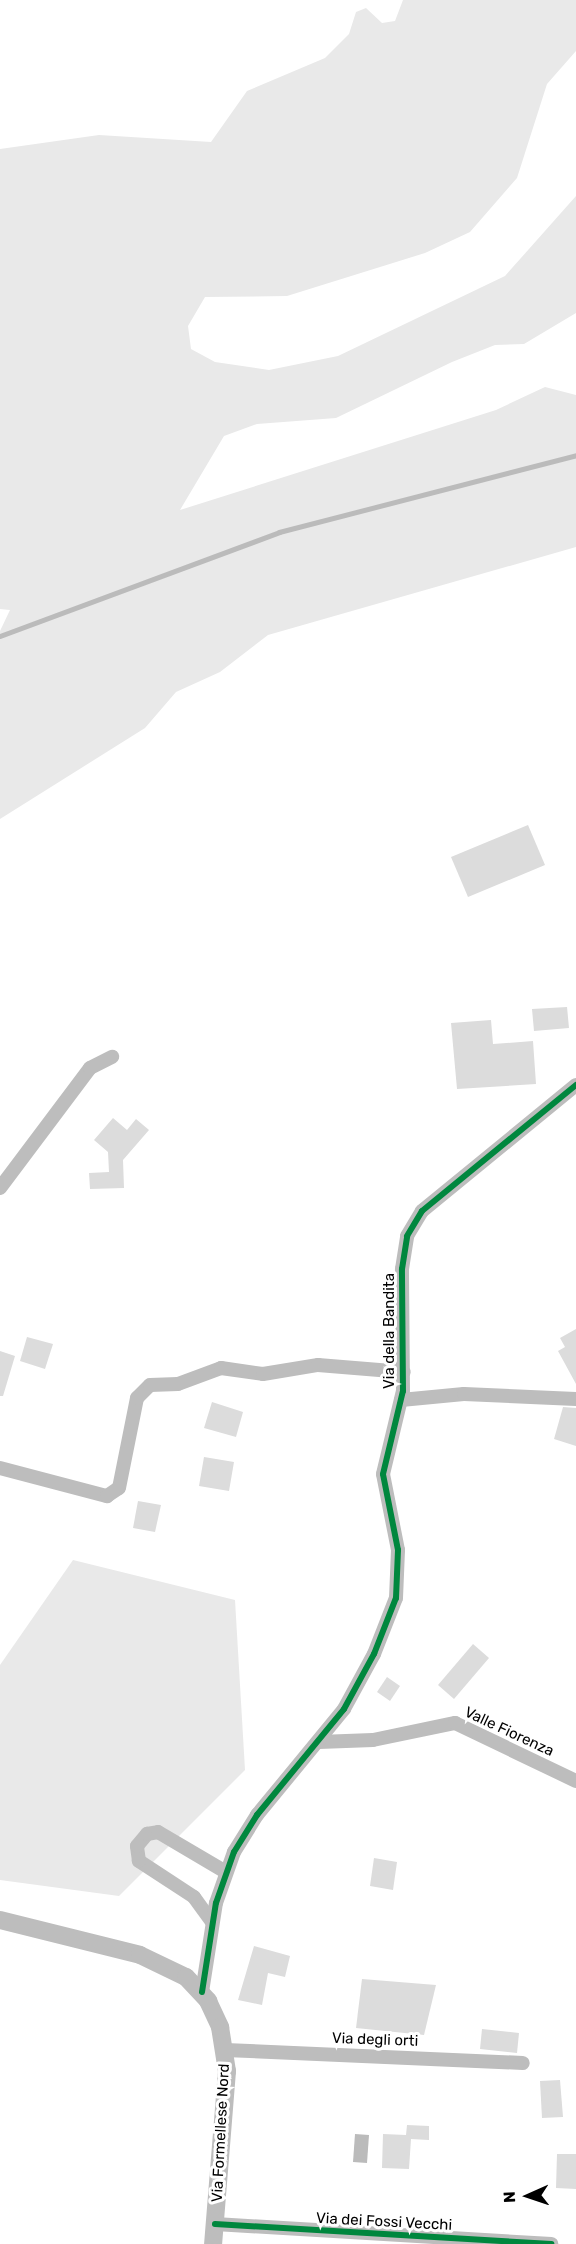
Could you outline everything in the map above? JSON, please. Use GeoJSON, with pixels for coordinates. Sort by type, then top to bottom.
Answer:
{"type":"FeatureCollection","features":[{"type":"Feature","properties":{"kind":"street"},"geometry":{"type":"LineString","coordinates":[[0,1188],[90,1068],[112,1057]]}},
{"type":"Feature","properties":{"kind":"street","name":"Via della Bandita"},"geometry":{"type":"LineString","coordinates":[[202,1992],[212,1922],[226,1872],[251,1823],[319,1742],[362,1680],[396,1598],[398,1550],[383,1474],[401,1400],[404,1372],[402,1269],[413,1223],[576,1085]]}},
{"type":"Feature","properties":{"kind":"street"},"geometry":{"type":"LineString","coordinates":[[0,1468],[112,1494],[121,1484],[137,1398],[150,1385],[178,1384],[220,1368],[263,1374],[312,1365],[404,1372]]}},
{"type":"Feature","properties":{"kind":"street"},"geometry":{"type":"LineString","coordinates":[[401,1400],[464,1394],[576,1399]]}},
{"type":"Feature","properties":{"kind":"street","name":"Valle Fiorenza"},"geometry":{"type":"LineString","coordinates":[[319,1742],[373,1740],[455,1723],[576,1781]]}},
{"type":"Feature","properties":{"kind":"street"},"geometry":{"type":"LineString","coordinates":[[212,1922],[194,1897],[140,1861],[136,1846],[147,1834],[158,1832],[226,1872]]}},
{"type":"Feature","properties":{"kind":"street","name":"Via Formellese Nord"},"geometry":{"type":"LineString","coordinates":[[0,1920],[140,1955],[181,1974],[202,1992],[225,2050],[213,2244]]}},
{"type":"Feature","properties":{"kind":"street","name":"Via degli orti"},"geometry":{"type":"LineString","coordinates":[[225,2050],[523,2063]]}},
{"type":"Feature","properties":{"kind":"street","name":"Via dei Fossi Vecchi"},"geometry":{"type":"LineString","coordinates":[[215,2224],[551,2244]]}},
{"type":"Feature","properties":{"kind":"shaded area"},"geometry":{"type":"Polygon","coordinates":[[[403,0],[576,0],[576,51],[547,84],[517,178],[470,232],[425,253],[287,296],[205,297],[188,326],[191,349],[215,362],[269,370],[338,356],[505,276],[576,196],[576,313],[524,344],[495,345],[452,362],[336,418],[257,424],[224,436],[180,510],[496,410],[545,387],[576,395],[576,547],[268,635],[220,672],[176,692],[145,728],[0,819],[0,631],[10,610],[0,609],[0,149],[99,135],[211,142],[247,91],[325,58],[349,34],[356,12],[366,8],[382,23],[395,21],[403,0]]]}},
{"type":"Feature","properties":{"kind":"shaded area"},"geometry":{"type":"Polygon","coordinates":[[[73,1560],[235,1600],[245,1770],[119,1896],[0,1880],[0,1665],[73,1560]]]}},
{"type":"Feature","properties":{"kind":"shaded area"},"geometry":{"type":"Polygon","coordinates":[[[355,2134],[369,2135],[367,2163],[353,2162],[355,2134]]]}},
{"type":"Feature","properties":{"kind":"building"},"geometry":{"type":"Polygon","coordinates":[[[528,825],[545,865],[468,897],[451,857],[528,825]]]}},
{"type":"Feature","properties":{"kind":"building"},"geometry":{"type":"Polygon","coordinates":[[[567,1007],[569,1028],[534,1031],[532,1009],[567,1007]]]}},
{"type":"Feature","properties":{"kind":"building"},"geometry":{"type":"Polygon","coordinates":[[[491,1020],[493,1044],[533,1041],[536,1084],[457,1089],[451,1023],[491,1020]]]}},
{"type":"Feature","properties":{"kind":"building"},"geometry":{"type":"Polygon","coordinates":[[[113,1118],[127,1130],[136,1119],[149,1130],[123,1160],[124,1188],[90,1189],[89,1173],[109,1172],[108,1152],[94,1140],[113,1118]]]}},
{"type":"Feature","properties":{"kind":"building"},"geometry":{"type":"Polygon","coordinates":[[[576,1329],[576,1384],[558,1351],[565,1347],[560,1338],[576,1329]]]}},
{"type":"Feature","properties":{"kind":"building"},"geometry":{"type":"Polygon","coordinates":[[[27,1337],[53,1344],[45,1369],[20,1361],[27,1337]]]}},
{"type":"Feature","properties":{"kind":"building"},"geometry":{"type":"Polygon","coordinates":[[[0,1351],[15,1356],[3,1396],[0,1396],[0,1351]]]}},
{"type":"Feature","properties":{"kind":"building"},"geometry":{"type":"Polygon","coordinates":[[[212,1402],[243,1412],[236,1437],[204,1428],[212,1402]]]}},
{"type":"Feature","properties":{"kind":"building"},"geometry":{"type":"Polygon","coordinates":[[[563,1407],[576,1408],[576,1446],[554,1439],[563,1407]]]}},
{"type":"Feature","properties":{"kind":"building"},"geometry":{"type":"Polygon","coordinates":[[[204,1457],[234,1462],[229,1491],[199,1486],[204,1457]]]}},
{"type":"Feature","properties":{"kind":"building"},"geometry":{"type":"Polygon","coordinates":[[[138,1501],[161,1505],[155,1532],[133,1528],[138,1501]]]}},
{"type":"Feature","properties":{"kind":"building"},"geometry":{"type":"Polygon","coordinates":[[[473,1644],[489,1658],[454,1699],[438,1685],[473,1644]]]}},
{"type":"Feature","properties":{"kind":"building"},"geometry":{"type":"Polygon","coordinates":[[[387,1677],[400,1686],[390,1701],[377,1692],[387,1677]]]}},
{"type":"Feature","properties":{"kind":"building"},"geometry":{"type":"Polygon","coordinates":[[[374,1858],[397,1862],[393,1890],[370,1886],[374,1858]]]}},
{"type":"Feature","properties":{"kind":"building"},"geometry":{"type":"Polygon","coordinates":[[[254,1946],[290,1956],[285,1977],[268,1973],[262,2005],[238,2000],[254,1946]]]}},
{"type":"Feature","properties":{"kind":"building"},"geometry":{"type":"Polygon","coordinates":[[[362,1979],[436,1985],[424,2035],[356,2028],[362,1979]]]}},
{"type":"Feature","properties":{"kind":"building"},"geometry":{"type":"Polygon","coordinates":[[[482,2029],[519,2033],[517,2053],[480,2049],[482,2029]]]}},
{"type":"Feature","properties":{"kind":"building"},"geometry":{"type":"Polygon","coordinates":[[[560,2080],[563,2117],[542,2118],[540,2081],[560,2080]]]}},
{"type":"Feature","properties":{"kind":"building"},"geometry":{"type":"Polygon","coordinates":[[[407,2125],[429,2126],[429,2140],[411,2139],[409,2169],[382,2168],[383,2134],[406,2135],[407,2125]]]}},
{"type":"Feature","properties":{"kind":"building"},"geometry":{"type":"Polygon","coordinates":[[[557,2154],[576,2154],[576,2189],[556,2188],[557,2154]]]}},
{"type":"Feature","properties":{"kind":"waterway"},"geometry":{"type":"LineString","coordinates":[[0,636],[279,532],[576,455]]}},
{"type":"Feature","properties":{"kind":"cycle path"},"geometry":{"type":"LineString","coordinates":[[202,1992],[216,1903],[234,1852],[257,1815],[344,1709],[374,1654],[396,1598],[398,1550],[383,1474],[403,1391],[402,1269],[407,1236],[422,1211],[576,1085]]}},
{"type":"Feature","properties":{"kind":"cycle path"},"geometry":{"type":"LineString","coordinates":[[215,2224],[551,2244]]}}]}
